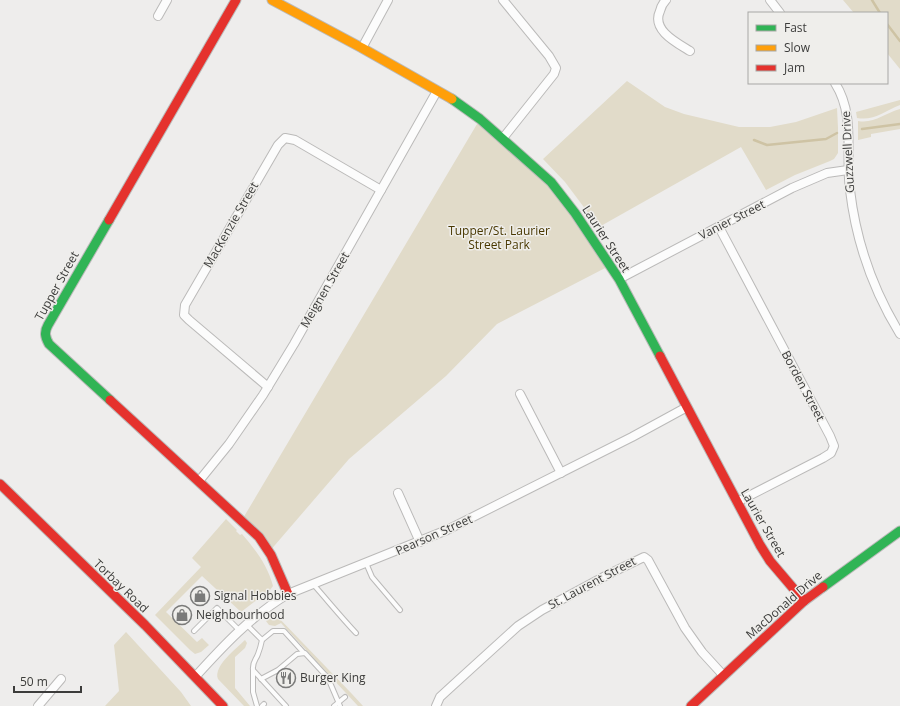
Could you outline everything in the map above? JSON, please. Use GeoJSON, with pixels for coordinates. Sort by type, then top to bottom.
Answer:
{"type":"FeatureCollection","features":[{"type":"Feature","properties":{"kind":"street"},"geometry":{"type":"LineString","coordinates":[[158,16],[167,0]]}},
{"type":"Feature","properties":{"kind":"street","name":"Tupper Street"},"geometry":{"type":"LineString","coordinates":[[236,0],[45,331],[45,338],[49,344],[259,537],[270,555],[288,594]]}},
{"type":"Feature","properties":{"kind":"street","name":"Laurier Street"},"geometry":{"type":"LineString","coordinates":[[272,0],[362,48],[467,109],[535,166],[562,195],[619,279],[760,545],[770,561],[804,602]]}},
{"type":"Feature","properties":{"kind":"street"},"geometry":{"type":"LineString","coordinates":[[362,48],[388,0]]}},
{"type":"Feature","properties":{"kind":"street"},"geometry":{"type":"LineString","coordinates":[[502,138],[554,74],[556,68],[549,56],[503,0]]}},
{"type":"Feature","properties":{"kind":"street"},"geometry":{"type":"LineString","coordinates":[[666,0],[658,14],[659,26],[668,37],[690,51]]}},
{"type":"Feature","properties":{"kind":"street"},"geometry":{"type":"LineString","coordinates":[[770,0],[779,12]]}},
{"type":"Feature","properties":{"kind":"street","name":"Guzzwell Drive"},"geometry":{"type":"LineString","coordinates":[[836,84],[843,97],[848,116],[848,170],[853,213],[858,237],[883,303],[900,334]]}},
{"type":"Feature","properties":{"kind":"street","name":"Meignen Street"},"geometry":{"type":"LineString","coordinates":[[198,481],[229,444],[268,387],[438,91]]}},
{"type":"Feature","properties":{"kind":"street","name":"MacKenzie Street"},"geometry":{"type":"LineString","coordinates":[[268,387],[189,320],[184,314],[185,305],[278,145],[285,138],[295,140],[381,190]]}},
{"type":"Feature","properties":{"kind":"street","name":"Vanier Street"},"geometry":{"type":"LineString","coordinates":[[619,279],[809,180],[827,173],[848,170]]}},
{"type":"Feature","properties":{"kind":"street","name":"Borden Street"},"geometry":{"type":"LineString","coordinates":[[719,227],[834,446],[831,453],[823,458],[737,502]]}},
{"type":"Feature","properties":{"kind":"street"},"geometry":{"type":"LineString","coordinates":[[520,394],[561,473]]}},
{"type":"Feature","properties":{"kind":"street","name":"Pearson Street"},"geometry":{"type":"LineString","coordinates":[[195,677],[239,630],[268,606],[288,594],[420,542],[477,516],[632,437],[687,407]]}},
{"type":"Feature","properties":{"kind":"street","name":"Torbay Road"},"geometry":{"type":"LineString","coordinates":[[0,484],[145,625],[223,706]]}},
{"type":"Feature","properties":{"kind":"street"},"geometry":{"type":"LineString","coordinates":[[398,493],[420,542]]}},
{"type":"Feature","properties":{"kind":"street","name":"MacDonald Drive"},"geometry":{"type":"LineString","coordinates":[[691,706],[804,602],[849,566],[900,530]]}},
{"type":"Feature","properties":{"kind":"street","name":"St. Laurent Street"},"geometry":{"type":"LineString","coordinates":[[436,706],[440,697],[518,626],[556,603],[639,558],[644,557],[651,564],[685,628],[702,652],[723,675]]}},
{"type":"Feature","properties":{"kind":"street"},"geometry":{"type":"LineString","coordinates":[[38,706],[61,678]]}},
{"type":"Feature","properties":{"kind":"lane"},"geometry":{"type":"LineString","coordinates":[[366,563],[372,577],[400,610]]}},
{"type":"Feature","properties":{"kind":"lane"},"geometry":{"type":"LineString","coordinates":[[313,584],[356,633]]}},
{"type":"Feature","properties":{"kind":"lane"},"geometry":{"type":"LineString","coordinates":[[194,631],[216,608],[239,630]]}},
{"type":"Feature","properties":{"kind":"lane"},"geometry":{"type":"LineString","coordinates":[[246,624],[262,640]]}},
{"type":"Feature","properties":{"kind":"lane"},"geometry":{"type":"LineString","coordinates":[[257,706],[253,692],[252,665],[258,656],[262,640],[273,631],[284,631],[328,678],[340,704]]}},
{"type":"Feature","properties":{"kind":"lane"},"geometry":{"type":"LineString","coordinates":[[261,679],[278,670],[297,654],[305,653]]}},
{"type":"Feature","properties":{"kind":"lane"},"geometry":{"type":"LineString","coordinates":[[252,670],[261,679],[273,696],[286,706]]}},
{"type":"Feature","properties":{"kind":"lane"},"geometry":{"type":"LineString","coordinates":[[334,706],[340,704],[345,696]]}},
{"type":"Feature","properties":{"kind":"green space"},"geometry":{"type":"Polygon","coordinates":[[[843,0],[900,0],[900,69],[888,54],[888,12],[853,12],[843,0]]]}},
{"type":"Feature","properties":{"kind":"green space"},"geometry":{"type":"Polygon","coordinates":[[[627,81],[665,107],[684,114],[739,127],[770,127],[796,122],[837,108],[838,153],[834,159],[795,175],[766,190],[741,147],[599,227],[591,216],[591,213],[589,214],[565,182],[543,159],[627,81]]]}},
{"type":"Feature","properties":{"kind":"green space"},"geometry":{"type":"Polygon","coordinates":[[[900,100],[900,105],[879,115],[863,119],[857,118],[856,112],[900,100]]]}},
{"type":"Feature","properties":{"kind":"green space"},"geometry":{"type":"Polygon","coordinates":[[[900,109],[900,129],[871,134],[871,137],[858,140],[858,121],[864,122],[874,120],[900,109]]]}},
{"type":"Feature","properties":{"kind":"green space","name":"Tupper/St. Laurier Street Park"},"geometry":{"type":"Polygon","coordinates":[[[480,119],[535,166],[611,265],[497,324],[446,376],[349,459],[269,552],[242,520],[480,119]]]}},
{"type":"Feature","properties":{"kind":"green space"},"geometry":{"type":"Polygon","coordinates":[[[226,519],[240,535],[242,534],[256,552],[268,572],[273,586],[270,590],[241,612],[202,576],[166,612],[197,642],[202,638],[209,645],[201,652],[195,654],[155,615],[201,567],[192,558],[226,519]]]}},
{"type":"Feature","properties":{"kind":"green space"},"geometry":{"type":"Polygon","coordinates":[[[275,614],[363,706],[358,706],[281,623],[275,626],[269,625],[266,621],[275,614]]]}},
{"type":"Feature","properties":{"kind":"green space"},"geometry":{"type":"Polygon","coordinates":[[[126,632],[181,692],[191,706],[105,706],[119,691],[114,645],[126,632]]]}},
{"type":"Feature","properties":{"kind":"green space"},"geometry":{"type":"Polygon","coordinates":[[[245,640],[247,643],[245,648],[235,657],[235,688],[250,706],[244,706],[218,679],[217,674],[222,663],[245,640]]]}},
{"type":"Feature","properties":{"kind":"waterway"},"geometry":{"type":"LineString","coordinates":[[872,0],[879,12]]}},
{"type":"Feature","properties":{"kind":"waterway"},"geometry":{"type":"LineString","coordinates":[[888,25],[900,41]]}},
{"type":"Feature","properties":{"kind":"waterway"},"geometry":{"type":"LineString","coordinates":[[862,129],[900,124]]}},
{"type":"Feature","properties":{"kind":"waterway"},"geometry":{"type":"LineString","coordinates":[[754,140],[767,145],[826,139],[837,133]]}},
{"type":"Feature","properties":{"kind":"traffic: fast"},"geometry":{"type":"LineString","coordinates":[[452,99],[480,119],[551,182],[575,213],[619,279],[660,356]]}},
{"type":"Feature","properties":{"kind":"traffic: fast"},"geometry":{"type":"LineString","coordinates":[[109,220],[48,325],[46,334],[49,344],[110,400]]}},
{"type":"Feature","properties":{"kind":"traffic: fast"},"geometry":{"type":"LineString","coordinates":[[823,587],[900,531]]}},
{"type":"Feature","properties":{"kind":"traffic: slow"},"geometry":{"type":"LineString","coordinates":[[272,0],[362,48],[452,99]]}},
{"type":"Feature","properties":{"kind":"traffic: jam"},"geometry":{"type":"LineString","coordinates":[[109,220],[236,0]]}},
{"type":"Feature","properties":{"kind":"traffic: jam"},"geometry":{"type":"LineString","coordinates":[[660,356],[760,545],[770,561],[804,601]]}},
{"type":"Feature","properties":{"kind":"traffic: jam"},"geometry":{"type":"LineString","coordinates":[[110,400],[259,537],[271,555],[288,594]]}},
{"type":"Feature","properties":{"kind":"traffic: jam"},"geometry":{"type":"LineString","coordinates":[[0,484],[145,625],[223,706]]}},
{"type":"Feature","properties":{"kind":"traffic: jam"},"geometry":{"type":"LineString","coordinates":[[691,706],[804,601],[823,587]]}},
{"type":"Feature","properties":{"kind":"place","name":"Signal Hobbies"},"geometry":{"type":"Point","coordinates":[200,596]}},
{"type":"Feature","properties":{"kind":"place","name":"Neighbourhood"},"geometry":{"type":"Point","coordinates":[182,615]}},
{"type":"Feature","properties":{"kind":"place","name":"Burger King"},"geometry":{"type":"Point","coordinates":[286,678]}}]}
